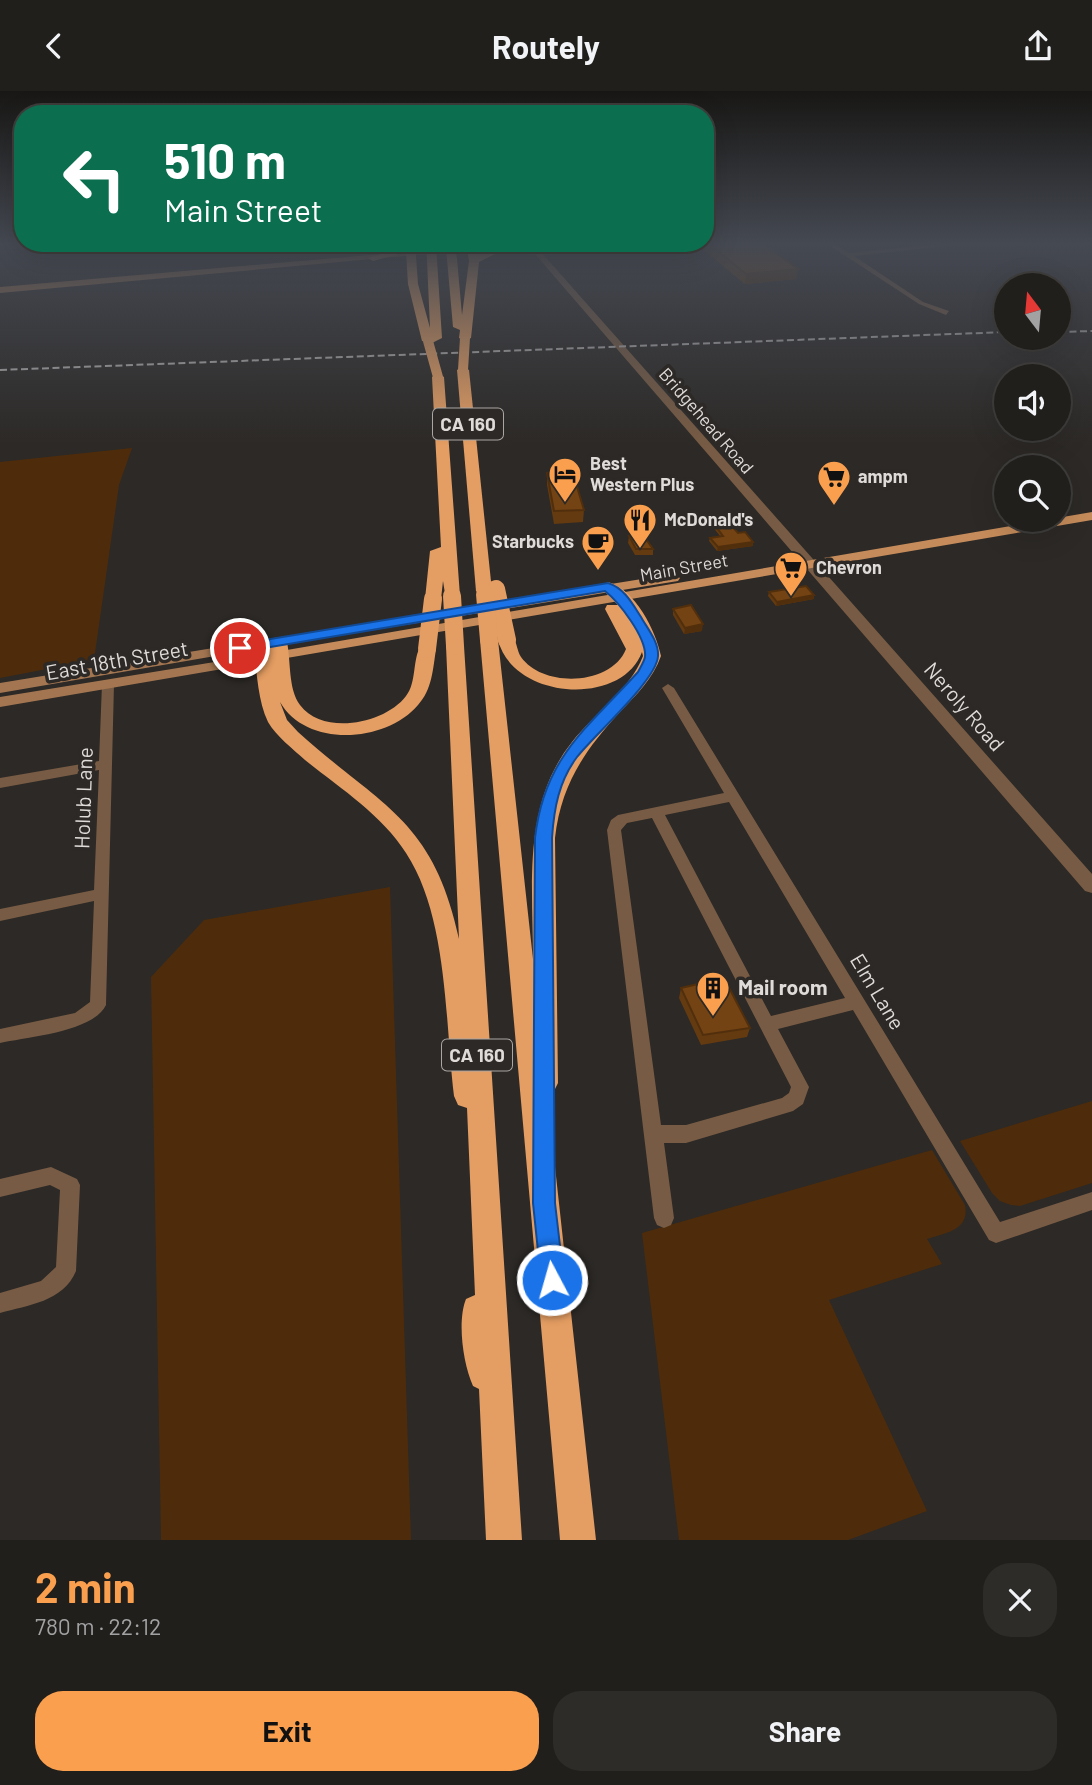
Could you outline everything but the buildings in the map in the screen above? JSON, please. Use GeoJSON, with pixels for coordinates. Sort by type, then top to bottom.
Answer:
{"type":"FeatureCollection","features":[{"type":"Feature","properties":{"kind":"highway"},"geometry":{"type":"LineString","coordinates":[[424,311],[432,341]]}},
{"type":"Feature","properties":{"kind":"highway"},"geometry":{"type":"LineString","coordinates":[[432,311],[432,341]]}},
{"type":"Feature","properties":{"kind":"highway","name":"CA 160"},"geometry":{"type":"LineString","coordinates":[[458,311],[473,479],[498,640],[544,1203],[578,1540]]}},
{"type":"Feature","properties":{"kind":"highway"},"geometry":{"type":"LineString","coordinates":[[462,339],[465,311]]}},
{"type":"Feature","properties":{"kind":"highway","name":"CA 160"},"geometry":{"type":"LineString","coordinates":[[432,341],[438,377],[441,459],[452,596],[504,1540]]}},
{"type":"Feature","properties":{"kind":"highway"},"geometry":{"type":"LineString","coordinates":[[271,650],[292,707],[308,720],[334,728],[349,728],[381,722],[405,708],[418,691],[427,649],[440,532],[437,469],[441,459]]}},
{"type":"Feature","properties":{"kind":"highway"},"geometry":{"type":"LineString","coordinates":[[498,640],[514,660],[540,678],[582,683],[607,678],[628,665],[635,649],[613,595]]}},
{"type":"Feature","properties":{"kind":"highway"},"geometry":{"type":"LineString","coordinates":[[544,1203],[545,820],[551,791],[564,765],[649,666],[652,656],[648,640],[613,595]]}},
{"type":"Feature","properties":{"kind":"highway"},"geometry":{"type":"LineString","coordinates":[[271,650],[271,704],[278,722],[397,825],[416,849],[436,893],[451,967],[470,1113],[479,1348],[500,1464]]}},
{"type":"Feature","properties":{"kind":"main road"},"geometry":{"type":"LineString","coordinates":[[1071,511],[1092,507]]}},
{"type":"Feature","properties":{"kind":"main road","name":"Main Street"},"geometry":{"type":"LineString","coordinates":[[271,650],[1092,516]]}},
{"type":"Feature","properties":{"kind":"main road","name":"Main Street"},"geometry":{"type":"LineString","coordinates":[[806,562],[994,525]]}},
{"type":"Feature","properties":{"kind":"main road","name":"East 18th Street"},"geometry":{"type":"LineString","coordinates":[[0,702],[108,684],[271,650]]}},
{"type":"Feature","properties":{"kind":"main road","name":"East 18th Street"},"geometry":{"type":"LineString","coordinates":[[0,688],[271,650]]}},
{"type":"Feature","properties":{"kind":"street","name":"Bridgehead Road"},"geometry":{"type":"LineString","coordinates":[[588,311],[806,562]]}},
{"type":"Feature","properties":{"kind":"street"},"geometry":{"type":"LineString","coordinates":[[941,311],[947,313]]}},
{"type":"Feature","properties":{"kind":"street","name":"Neroly Road"},"geometry":{"type":"LineString","coordinates":[[806,562],[1092,886]]}},
{"type":"Feature","properties":{"kind":"street","name":"Holub Lane"},"geometry":{"type":"LineString","coordinates":[[0,1036],[79,1019],[98,1005],[108,684]]}},
{"type":"Feature","properties":{"kind":"street","name":"Elm Lane"},"geometry":{"type":"LineString","coordinates":[[667,688],[996,1233],[1092,1201]]}},
{"type":"Feature","properties":{"kind":"street"},"geometry":{"type":"LineString","coordinates":[[0,783],[106,764]]}},
{"type":"Feature","properties":{"kind":"street"},"geometry":{"type":"LineString","coordinates":[[664,1218],[614,830],[616,824],[623,819],[733,796]]}},
{"type":"Feature","properties":{"kind":"street"},"geometry":{"type":"LineString","coordinates":[[653,1134],[686,1134],[787,1105],[797,1098],[800,1087],[656,812]]}},
{"type":"Feature","properties":{"kind":"street"},"geometry":{"type":"LineString","coordinates":[[0,915],[102,894]]}},
{"type":"Feature","properties":{"kind":"street"},"geometry":{"type":"LineString","coordinates":[[768,1024],[856,1002]]}},
{"type":"Feature","properties":{"kind":"street"},"geometry":{"type":"LineString","coordinates":[[0,1188],[51,1176],[70,1185],[66,1271],[47,1290],[0,1303]]}},
{"type":"Feature","properties":{"kind":"shaded area"},"geometry":{"type":"Polygon","coordinates":[[[132,448],[119,485],[94,660],[0,678],[0,462],[132,448]]]}},
{"type":"Feature","properties":{"kind":"shaded area"},"geometry":{"type":"Polygon","coordinates":[[[390,887],[411,1540],[161,1540],[151,977],[204,920],[390,887]]]}},
{"type":"Feature","properties":{"kind":"shaded area"},"geometry":{"type":"Polygon","coordinates":[[[1092,1101],[1092,1183],[1020,1206],[1000,1201],[992,1193],[960,1141],[1092,1101]]]}},
{"type":"Feature","properties":{"kind":"shaded area"},"geometry":{"type":"Polygon","coordinates":[[[932,1150],[965,1205],[966,1213],[964,1220],[955,1229],[927,1239],[942,1264],[829,1300],[927,1511],[848,1540],[679,1540],[642,1233],[932,1150]]]}},
{"type":"Feature","properties":{"kind":"railway"},"geometry":{"type":"LineString","coordinates":[[1071,332],[1092,331]]}},
{"type":"Feature","properties":{"kind":"railway"},"geometry":{"type":"LineString","coordinates":[[0,370],[994,332]]}},
{"type":"Feature","properties":{"kind":"place","name":"Best Western Plus"},"geometry":{"type":"Point","coordinates":[565,504]}},
{"type":"Feature","properties":{"kind":"place","name":"ampm"},"geometry":{"type":"Point","coordinates":[834,507]}},
{"type":"Feature","properties":{"kind":"place","name":"McDonald's"},"geometry":{"type":"Point","coordinates":[640,550]}},
{"type":"Feature","properties":{"kind":"place","name":"Starbucks"},"geometry":{"type":"Point","coordinates":[598,572]}},
{"type":"Feature","properties":{"kind":"place","name":"Chevron"},"geometry":{"type":"Point","coordinates":[791,598]}},
{"type":"Feature","properties":{"kind":"place","name":"Mail room"},"geometry":{"type":"Point","coordinates":[713,1018]}},
{"type":"Feature","properties":{"kind":"route"},"geometry":{"type":"LineString","coordinates":[[240,648],[608,587],[623,598],[648,640],[652,656],[649,666],[638,683],[572,753],[557,778],[547,806],[544,838],[544,1203],[552,1280]]}}]}
